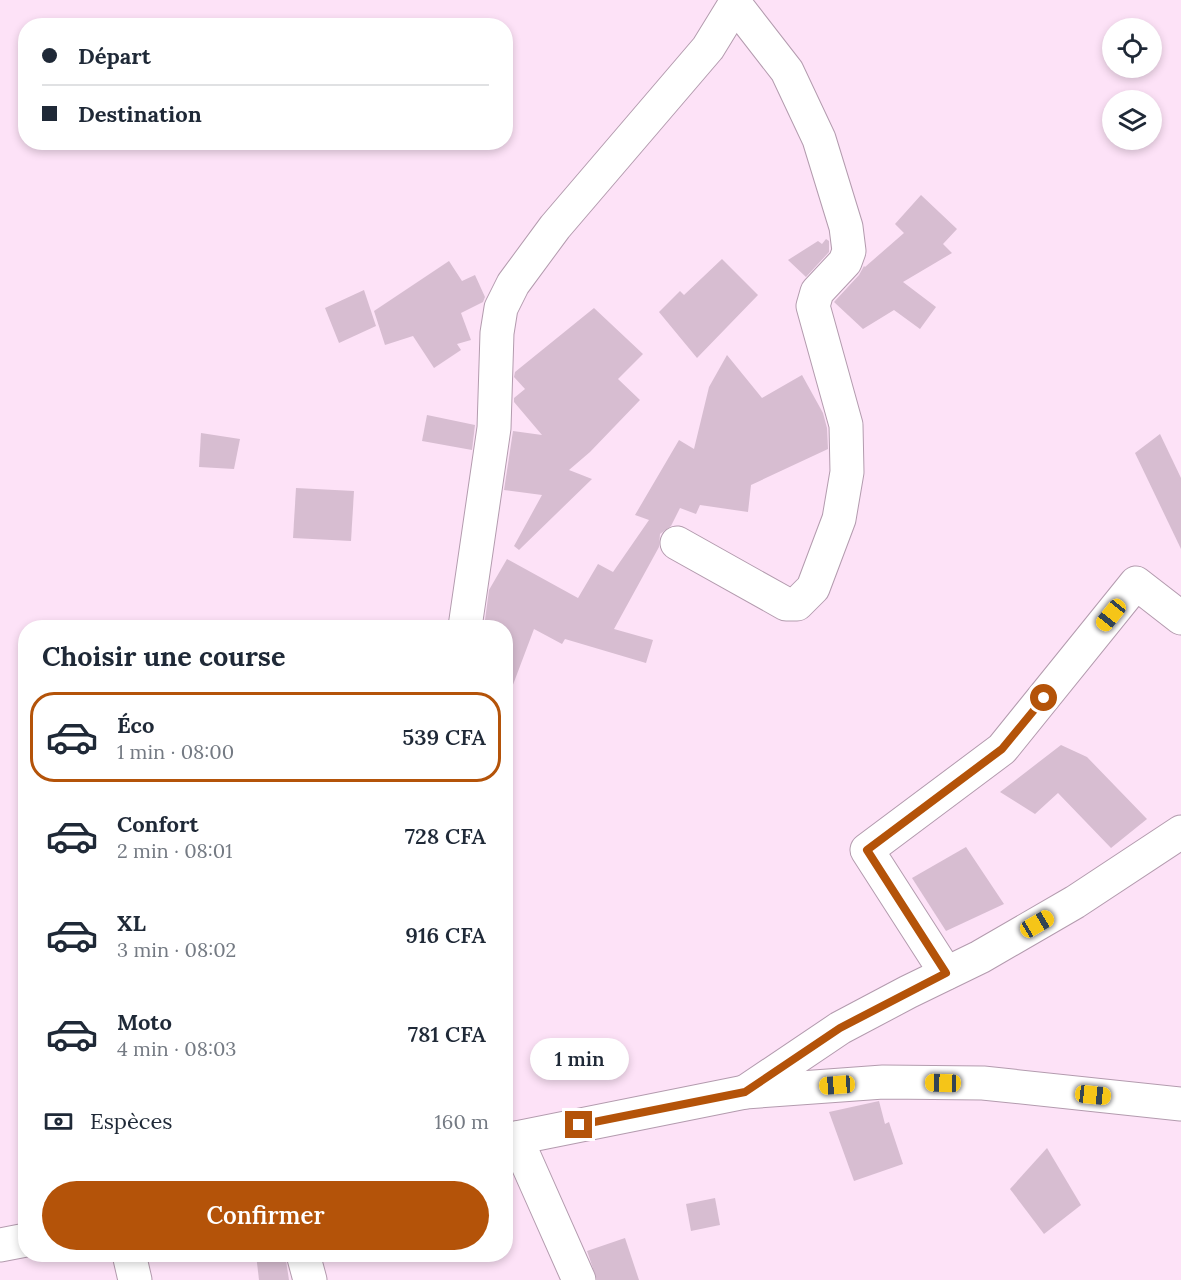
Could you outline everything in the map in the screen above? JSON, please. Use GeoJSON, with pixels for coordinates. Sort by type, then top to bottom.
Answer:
{"type":"FeatureCollection","features":[{"type":"Feature","properties":{"kind":"street"},"geometry":{"type":"LineString","coordinates":[[466,620],[494,428],[497,333],[501,308],[513,284],[555,227],[708,48],[735,2],[787,71],[819,140],[846,227],[849,251],[844,262],[817,292],[813,306],[846,425],[847,472],[839,519],[817,578],[813,588],[797,603],[786,604],[677,543]]}},
{"type":"Feature","properties":{"kind":"street"},"geometry":{"type":"LineString","coordinates":[[946,973],[867,850],[1002,749],[1136,583],[1181,618]]}},
{"type":"Feature","properties":{"kind":"street"},"geometry":{"type":"LineString","coordinates":[[745,1092],[840,1028],[980,957],[1076,902],[1181,832]]}},
{"type":"Feature","properties":{"kind":"street"},"geometry":{"type":"LineString","coordinates":[[513,1139],[745,1092],[883,1082],[983,1083],[1181,1104]]}},
{"type":"Feature","properties":{"kind":"street"},"geometry":{"type":"LineString","coordinates":[[513,1143],[579,1280]]}},
{"type":"Feature","properties":{"kind":"street"},"geometry":{"type":"LineString","coordinates":[[0,1245],[18,1242]]}},
{"type":"Feature","properties":{"kind":"street"},"geometry":{"type":"LineString","coordinates":[[131,1262],[135,1280]]}},
{"type":"Feature","properties":{"kind":"street"},"geometry":{"type":"LineString","coordinates":[[305,1262],[309,1280]]}},
{"type":"Feature","properties":{"kind":"building"},"geometry":{"type":"Polygon","coordinates":[[[921,195],[957,229],[943,244],[952,253],[903,282],[936,307],[920,329],[894,310],[863,329],[834,302],[859,275],[864,266],[904,233],[895,224],[921,195]]]}},
{"type":"Feature","properties":{"kind":"building"},"geometry":{"type":"Polygon","coordinates":[[[826,239],[829,241],[829,252],[806,277],[788,260],[818,241],[822,244],[826,239]]]}},
{"type":"Feature","properties":{"kind":"building"},"geometry":{"type":"Polygon","coordinates":[[[722,259],[758,295],[697,358],[659,312],[680,291],[684,295],[722,259]]]}},
{"type":"Feature","properties":{"kind":"building"},"geometry":{"type":"Polygon","coordinates":[[[449,261],[462,281],[475,275],[485,297],[483,302],[461,313],[471,340],[457,344],[461,350],[434,368],[413,336],[385,345],[374,311],[449,261]]]}},
{"type":"Feature","properties":{"kind":"building"},"geometry":{"type":"Polygon","coordinates":[[[364,290],[376,326],[339,343],[325,308],[364,290]]]}},
{"type":"Feature","properties":{"kind":"building"},"geometry":{"type":"Polygon","coordinates":[[[594,308],[643,354],[618,379],[640,400],[590,452],[569,470],[592,479],[519,550],[514,546],[542,495],[504,490],[513,431],[542,435],[514,402],[514,398],[525,389],[514,377],[515,372],[594,308]]]}},
{"type":"Feature","properties":{"kind":"building"},"geometry":{"type":"Polygon","coordinates":[[[727,355],[762,398],[802,375],[823,413],[827,428],[828,449],[751,485],[748,512],[700,505],[696,514],[680,508],[671,526],[660,534],[659,547],[614,629],[653,640],[646,663],[565,639],[562,644],[534,629],[513,685],[513,620],[485,620],[489,590],[507,559],[578,598],[598,564],[613,572],[649,520],[635,515],[679,440],[694,449],[709,387],[727,355]]]}},
{"type":"Feature","properties":{"kind":"building"},"geometry":{"type":"Polygon","coordinates":[[[427,415],[475,425],[472,450],[422,441],[427,415]]]}},
{"type":"Feature","properties":{"kind":"building"},"geometry":{"type":"Polygon","coordinates":[[[201,433],[240,439],[234,469],[199,467],[201,433]]]}},
{"type":"Feature","properties":{"kind":"building"},"geometry":{"type":"Polygon","coordinates":[[[1160,434],[1181,478],[1181,549],[1135,453],[1160,434]]]}},
{"type":"Feature","properties":{"kind":"building"},"geometry":{"type":"Polygon","coordinates":[[[296,488],[354,491],[351,541],[293,538],[296,488]]]}},
{"type":"Feature","properties":{"kind":"building"},"geometry":{"type":"Polygon","coordinates":[[[1061,745],[1087,757],[1147,819],[1111,848],[1058,793],[1035,814],[1000,792],[1061,745]]]}},
{"type":"Feature","properties":{"kind":"building"},"geometry":{"type":"Polygon","coordinates":[[[966,847],[1004,904],[946,931],[912,878],[966,847]]]}},
{"type":"Feature","properties":{"kind":"building"},"geometry":{"type":"Polygon","coordinates":[[[879,1101],[885,1124],[889,1122],[903,1164],[854,1181],[829,1112],[879,1101]]]}},
{"type":"Feature","properties":{"kind":"building"},"geometry":{"type":"Polygon","coordinates":[[[1047,1148],[1081,1205],[1044,1234],[1010,1189],[1047,1148]]]}},
{"type":"Feature","properties":{"kind":"building"},"geometry":{"type":"Polygon","coordinates":[[[715,1198],[720,1225],[691,1231],[686,1204],[715,1198]]]}},
{"type":"Feature","properties":{"kind":"building"},"geometry":{"type":"Polygon","coordinates":[[[625,1238],[639,1280],[597,1280],[587,1251],[625,1238]]]}},
{"type":"Feature","properties":{"kind":"building"},"geometry":{"type":"Polygon","coordinates":[[[257,1262],[286,1262],[289,1280],[259,1280],[257,1262]]]}},
{"type":"Feature","properties":{"kind":"route"},"geometry":{"type":"LineString","coordinates":[[579,1125],[745,1092],[840,1028],[946,973],[867,850],[1002,749],[1044,698]]}}]}
